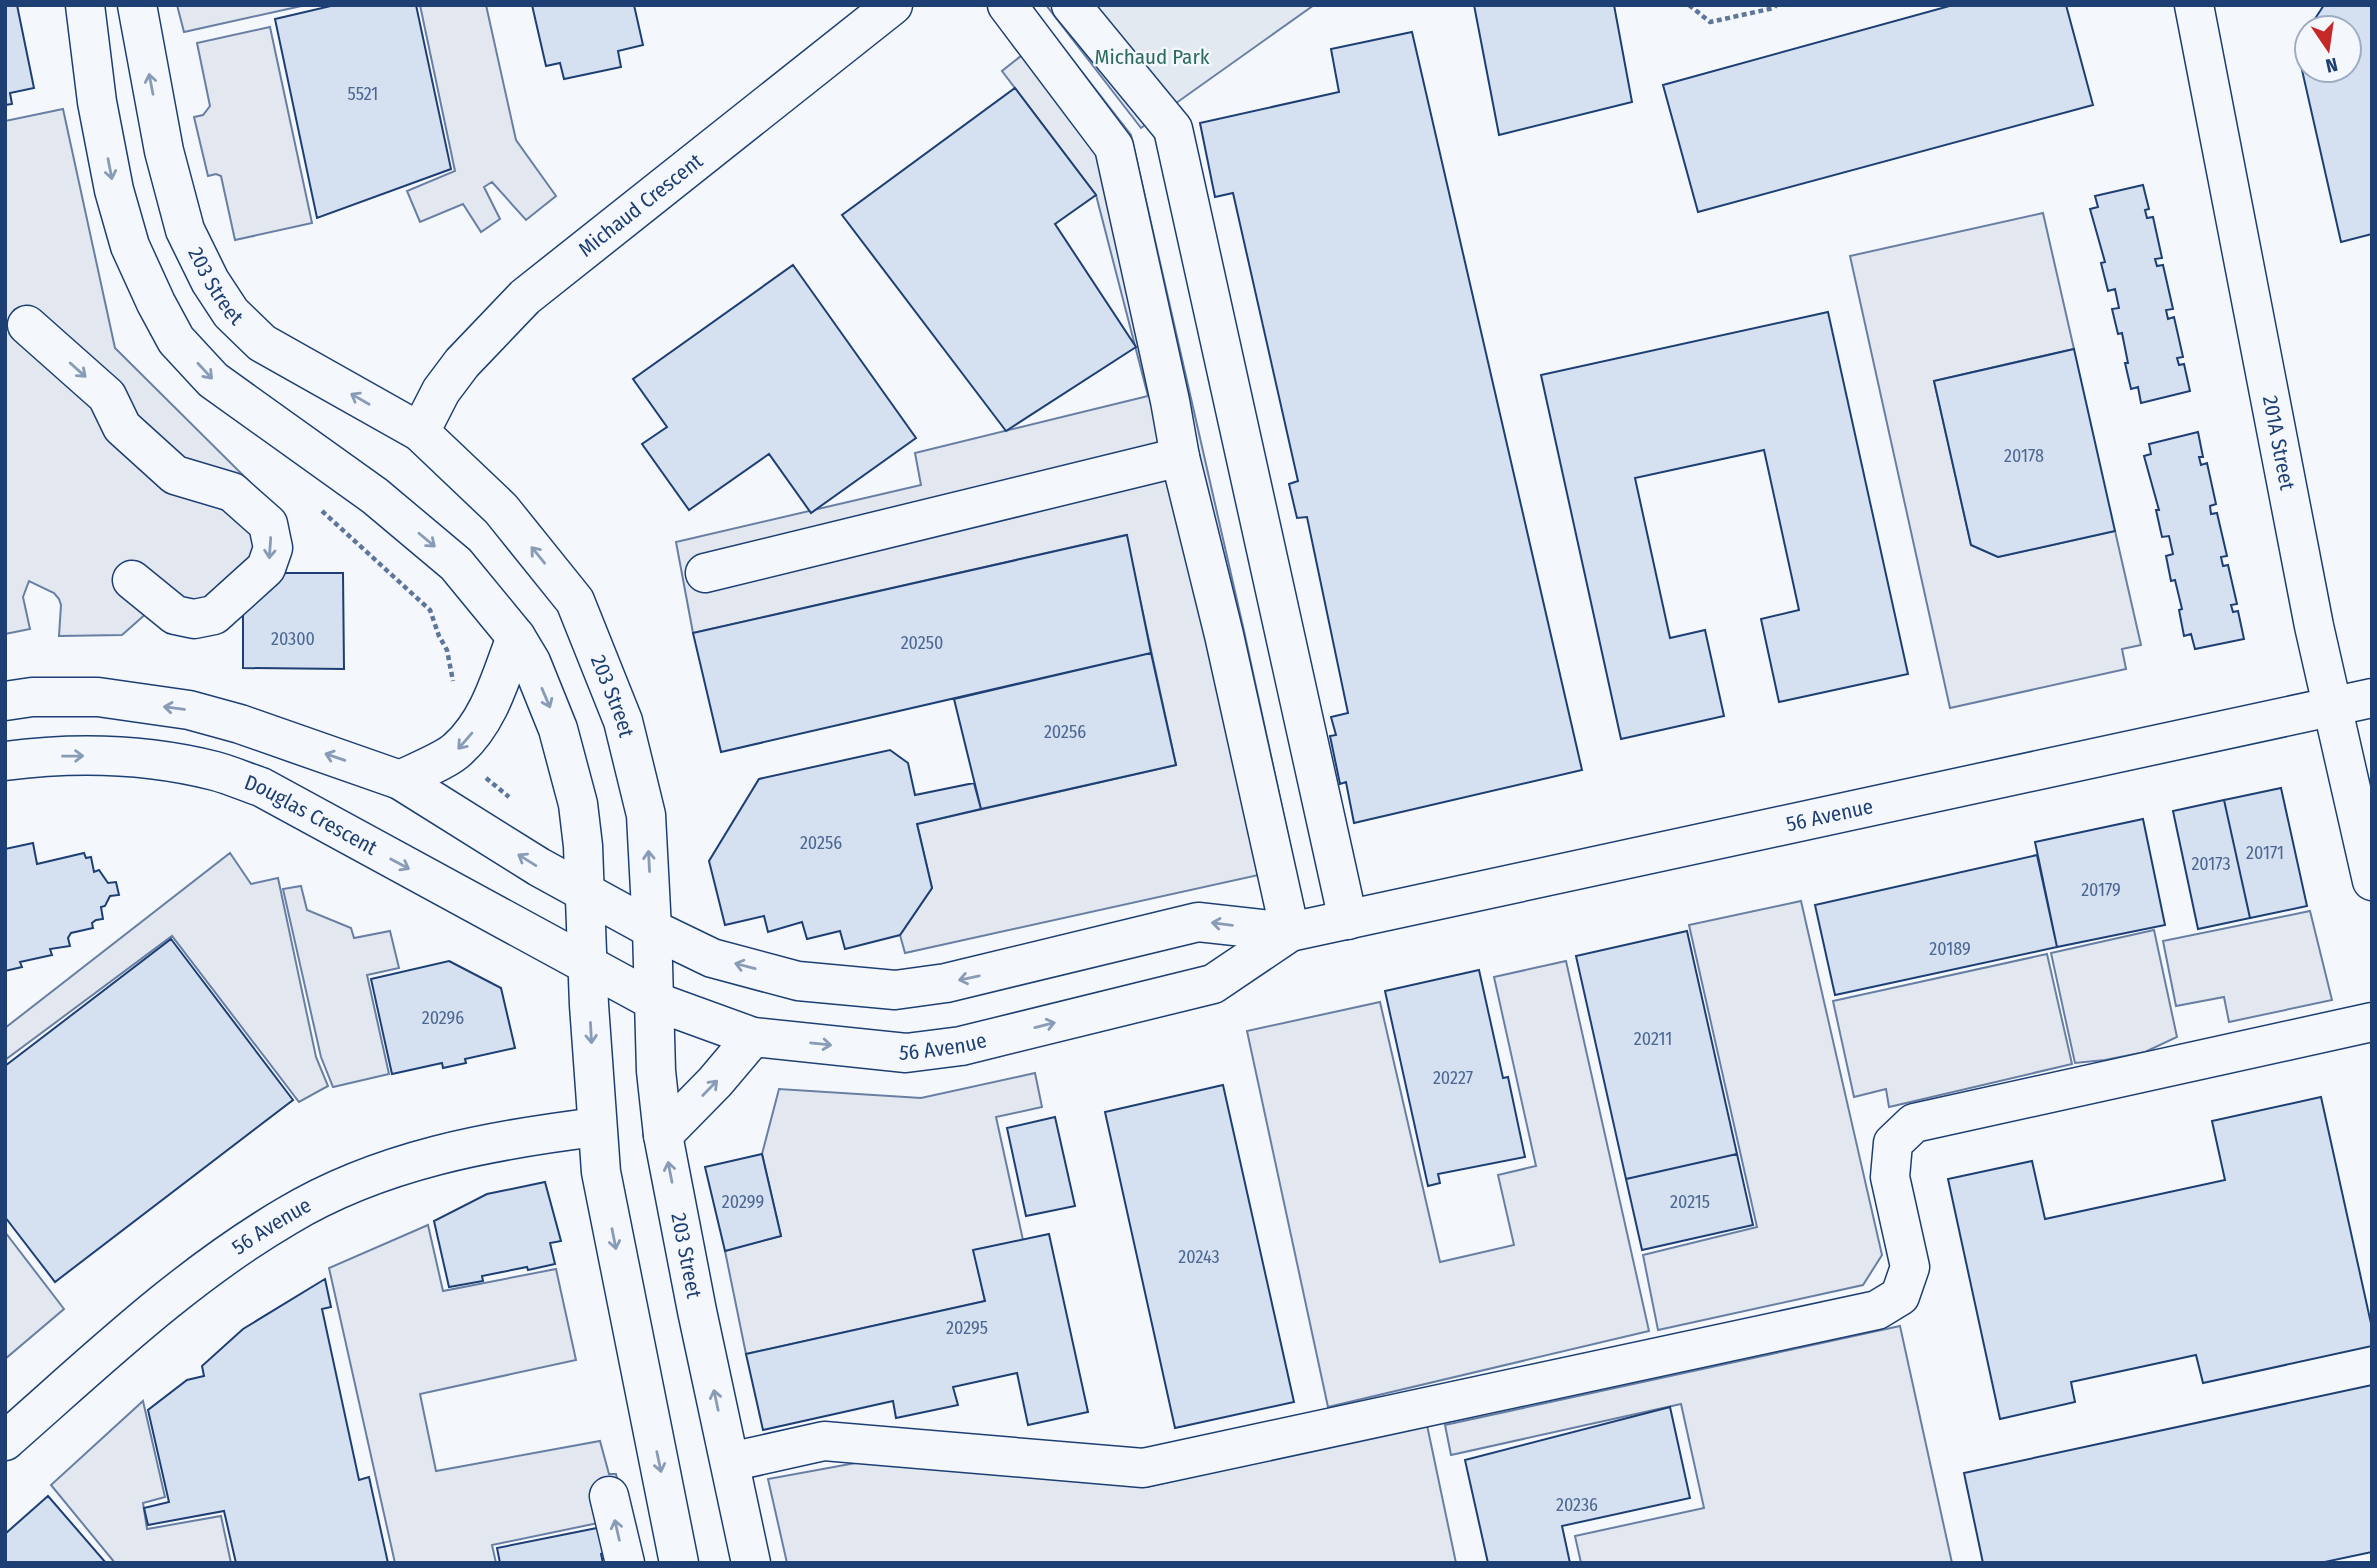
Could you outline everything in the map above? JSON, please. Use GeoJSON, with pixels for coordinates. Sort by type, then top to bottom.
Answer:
{"type":"FeatureCollection","features":[{"type":"Feature","properties":{"kind":"main road"},"geometry":{"type":"LineString","coordinates":[[85,5],[97,102],[114,190],[130,246],[176,340],[213,380],[374,496],[456,564],[516,637],[531,662],[558,729],[578,804],[583,846],[597,1127],[604,1185],[679,1563]]}},
{"type":"Feature","properties":{"kind":"main road","name":"203 Street"},"geometry":{"type":"LineString","coordinates":[[137,5],[164,151],[185,230],[210,281],[231,313],[262,343],[420,432],[501,509],[575,601],[623,721],[646,815],[656,1071],[663,1135],[696,1311],[751,1563]]}},
{"type":"Feature","properties":{"kind":"main road","name":"Michaud Crescent"},"geometry":{"type":"LineString","coordinates":[[420,432],[441,391],[462,363],[525,297],[893,5]]}},
{"type":"Feature","properties":{"kind":"main road"},"geometry":{"type":"LineString","coordinates":[[1007,5],[1115,147],[1180,457],[1224,635],[1290,932]]}},
{"type":"Feature","properties":{"kind":"main road"},"geometry":{"type":"LineString","coordinates":[[1071,5],[1173,129],[1348,920]]}},
{"type":"Feature","properties":{"kind":"main road","name":"201A Street"},"geometry":{"type":"LineString","coordinates":[[2194,5],[2312,612],[2368,843],[2372,881]]}},
{"type":"Feature","properties":{"kind":"main road"},"geometry":{"type":"LineString","coordinates":[[97,102],[115,107],[138,123],[164,151]]}},
{"type":"Feature","properties":{"kind":"main road"},"geometry":{"type":"LineString","coordinates":[[27,325],[107,396],[122,427],[175,475],[232,492],[268,524],[273,548],[266,568],[214,615],[194,619],[175,615],[132,580]]}},
{"type":"Feature","properties":{"kind":"main road"},"geometry":{"type":"LineString","coordinates":[[705,573],[1180,457]]}},
{"type":"Feature","properties":{"kind":"main road"},"geometry":{"type":"LineString","coordinates":[[400,780],[457,751],[479,726],[491,703],[516,637]]}},
{"type":"Feature","properties":{"kind":"main road"},"geometry":{"type":"LineString","coordinates":[[5,701],[32,697],[98,698],[189,709],[240,724],[400,780],[585,894]]}},
{"type":"Feature","properties":{"kind":"main road","name":"56 Avenue"},"geometry":{"type":"LineString","coordinates":[[585,894],[712,958],[798,981],[895,990],[946,984],[1198,922],[1290,932],[2372,698]]}},
{"type":"Feature","properties":{"kind":"main road","name":"Douglas Crescent"},"geometry":{"type":"LineString","coordinates":[[5,761],[31,757],[92,756],[172,762],[217,771],[261,787],[589,965]]}},
{"type":"Feature","properties":{"kind":"main road","name":"56 Avenue"},"geometry":{"type":"LineString","coordinates":[[589,965],[654,1001],[753,1037],[906,1052],[961,1046],[1213,984],[1290,932]]}},
{"type":"Feature","properties":{"kind":"main road"},"geometry":{"type":"LineString","coordinates":[[730,1462],[824,1441],[1143,1468],[1877,1310],[1900,1296],[1910,1267],[1890,1177],[1893,1143],[1914,1123],[2372,1022]]}},
{"type":"Feature","properties":{"kind":"main road"},"geometry":{"type":"LineString","coordinates":[[663,1135],[715,1082],[753,1037]]}},
{"type":"Feature","properties":{"kind":"main road","name":"56 Avenue"},"geometry":{"type":"LineString","coordinates":[[5,1441],[158,1308],[221,1259],[288,1215],[354,1184],[411,1163],[497,1141],[597,1127]]}},
{"type":"Feature","properties":{"kind":"main road"},"geometry":{"type":"LineString","coordinates":[[609,1496],[625,1563]]}},
{"type":"Feature","properties":{"kind":"path"},"geometry":{"type":"LineString","coordinates":[[1689,5],[1710,22],[1774,8],[1776,5]]}},
{"type":"Feature","properties":{"kind":"path"},"geometry":{"type":"LineString","coordinates":[[439,636],[447,650],[454,684]]}},
{"type":"Feature","properties":{"kind":"path"},"geometry":{"type":"LineString","coordinates":[[484,776],[514,801]]}},
{"type":"Feature","properties":{"kind":"green space","name":"Michaud Park"},"geometry":{"type":"Polygon","coordinates":[[[1046,5],[1314,5],[1141,128],[1046,5]]]}},
{"type":"Feature","properties":{"kind":"shaded area"},"geometry":{"type":"Polygon","coordinates":[[[177,5],[306,5],[184,32],[177,5]]]}},
{"type":"Feature","properties":{"kind":"shaded area"},"geometry":{"type":"Polygon","coordinates":[[[420,5],[486,5],[516,140],[556,196],[526,220],[492,182],[484,187],[500,219],[481,232],[463,204],[420,222],[407,191],[455,171],[420,5]]]}},
{"type":"Feature","properties":{"kind":"shaded area"},"geometry":{"type":"Polygon","coordinates":[[[270,27],[312,223],[235,240],[221,176],[208,176],[194,117],[203,115],[210,106],[197,43],[270,27]]]}},
{"type":"Feature","properties":{"kind":"shaded area"},"geometry":{"type":"Polygon","coordinates":[[[1051,32],[1131,135],[1295,867],[905,953],[900,935],[932,888],[917,824],[1176,765],[1126,535],[693,633],[676,542],[921,485],[915,453],[1148,396],[1096,195],[1002,71],[1051,32]]]}},
{"type":"Feature","properties":{"kind":"shaded area"},"geometry":{"type":"Polygon","coordinates":[[[63,109],[115,348],[285,517],[292,547],[280,569],[217,624],[149,611],[122,635],[59,636],[59,599],[54,593],[29,581],[23,597],[30,629],[5,634],[5,121],[63,109]]]}},
{"type":"Feature","properties":{"kind":"shaded area"},"geometry":{"type":"Polygon","coordinates":[[[2043,213],[2074,349],[1934,381],[1971,545],[1998,557],[2115,531],[2141,645],[2122,649],[2126,669],[1950,708],[1850,256],[2043,213]]]}},
{"type":"Feature","properties":{"kind":"shaded area"},"geometry":{"type":"Polygon","coordinates":[[[230,853],[251,884],[278,878],[316,1057],[328,1086],[299,1102],[172,936],[5,1060],[5,1028],[230,853]]]}},
{"type":"Feature","properties":{"kind":"shaded area"},"geometry":{"type":"Polygon","coordinates":[[[301,886],[307,910],[351,928],[354,938],[390,931],[399,968],[367,975],[389,1074],[333,1087],[321,1057],[283,889],[301,886]]]}},
{"type":"Feature","properties":{"kind":"shaded area"},"geometry":{"type":"Polygon","coordinates":[[[1801,901],[1882,1255],[1863,1285],[1658,1330],[1643,1255],[1757,1227],[1689,925],[1801,901]]]}},
{"type":"Feature","properties":{"kind":"shaded area"},"geometry":{"type":"Polygon","coordinates":[[[2310,911],[2332,1000],[2229,1022],[2224,997],[2176,1006],[2163,941],[2310,911]]]}},
{"type":"Feature","properties":{"kind":"shaded area"},"geometry":{"type":"Polygon","coordinates":[[[2154,930],[2177,1037],[2145,1052],[2075,1063],[2051,953],[2154,930]]]}},
{"type":"Feature","properties":{"kind":"shaded area"},"geometry":{"type":"Polygon","coordinates":[[[2047,954],[2072,1064],[1889,1107],[1886,1089],[1854,1097],[1833,1001],[2047,954]]]}},
{"type":"Feature","properties":{"kind":"shaded area"},"geometry":{"type":"Polygon","coordinates":[[[1566,961],[1649,1331],[1328,1407],[1247,1031],[1380,1002],[1440,1262],[1514,1245],[1498,1175],[1536,1166],[1494,977],[1566,961]]]}},
{"type":"Feature","properties":{"kind":"shaded area"},"geometry":{"type":"Polygon","coordinates":[[[1035,1073],[1042,1107],[996,1117],[1023,1240],[974,1250],[985,1301],[746,1354],[725,1251],[781,1236],[762,1154],[779,1089],[921,1098],[1035,1073]]]}},
{"type":"Feature","properties":{"kind":"shaded area"},"geometry":{"type":"Polygon","coordinates":[[[428,1225],[443,1291],[556,1269],[576,1360],[420,1394],[436,1471],[600,1441],[609,1474],[616,1474],[627,1517],[492,1545],[496,1563],[395,1563],[329,1268],[428,1225]]]}},
{"type":"Feature","properties":{"kind":"shaded area"},"geometry":{"type":"Polygon","coordinates":[[[5,1232],[64,1309],[5,1359],[5,1232]]]}},
{"type":"Feature","properties":{"kind":"shaded area"},"geometry":{"type":"Polygon","coordinates":[[[1900,1326],[1952,1563],[1581,1563],[1575,1536],[1704,1508],[1681,1404],[1451,1455],[1445,1425],[1900,1326]]]}},
{"type":"Feature","properties":{"kind":"shaded area"},"geometry":{"type":"Polygon","coordinates":[[[143,1401],[165,1497],[143,1503],[147,1529],[221,1516],[231,1563],[115,1563],[51,1485],[143,1401]]]}},
{"type":"Feature","properties":{"kind":"shaded area"},"geometry":{"type":"Polygon","coordinates":[[[1427,1425],[1456,1563],[787,1563],[768,1479],[861,1462],[1147,1487],[1339,1442],[1427,1425]]]}},
{"type":"Feature","properties":{"kind":"building"},"geometry":{"type":"Polygon","coordinates":[[[5,5],[17,5],[34,88],[10,93],[12,104],[5,105],[5,5]]]}},
{"type":"Feature","properties":{"kind":"building"},"geometry":{"type":"Polygon","coordinates":[[[335,5],[416,5],[451,169],[317,218],[275,19],[335,5]]]}},
{"type":"Feature","properties":{"kind":"building"},"geometry":{"type":"Polygon","coordinates":[[[532,5],[634,5],[643,45],[618,51],[621,67],[564,79],[560,63],[546,66],[532,5]]]}},
{"type":"Feature","properties":{"kind":"building"},"geometry":{"type":"Polygon","coordinates":[[[1474,5],[1614,5],[1632,102],[1499,135],[1474,5]]]}},
{"type":"Feature","properties":{"kind":"building"},"geometry":{"type":"Polygon","coordinates":[[[1953,5],[2066,5],[2093,105],[1698,212],[1663,85],[1953,5]]]}},
{"type":"Feature","properties":{"kind":"building"},"geometry":{"type":"Polygon","coordinates":[[[2324,5],[2372,5],[2372,234],[2341,242],[2305,84],[2363,84],[2363,14],[2318,14],[2324,5]]]}},
{"type":"Feature","properties":{"kind":"building"},"geometry":{"type":"Polygon","coordinates":[[[1412,32],[1582,770],[1354,823],[1346,782],[1340,784],[1330,736],[1336,735],[1331,717],[1348,713],[1307,517],[1297,518],[1289,484],[1298,481],[1233,193],[1215,197],[1200,123],[1339,92],[1331,49],[1412,32]]]}},
{"type":"Feature","properties":{"kind":"building"},"geometry":{"type":"Polygon","coordinates":[[[1015,88],[1096,195],[1055,224],[1136,347],[1006,431],[842,215],[1015,88]]]}},
{"type":"Feature","properties":{"kind":"building"},"geometry":{"type":"Polygon","coordinates":[[[2143,185],[2149,209],[2145,210],[2147,218],[2153,217],[2162,258],[2155,259],[2157,266],[2163,265],[2173,309],[2166,310],[2168,319],[2174,317],[2183,357],[2177,358],[2179,365],[2184,364],[2190,391],[2141,403],[2138,387],[2131,389],[2122,333],[2118,334],[2112,309],[2119,308],[2115,289],[2108,291],[2101,263],[2105,262],[2090,209],[2098,207],[2095,196],[2143,185]]]}},
{"type":"Feature","properties":{"kind":"building"},"geometry":{"type":"Polygon","coordinates":[[[793,265],[916,438],[811,513],[769,454],[689,510],[642,444],[667,427],[633,379],[793,265]]]}},
{"type":"Feature","properties":{"kind":"building"},"geometry":{"type":"Polygon","coordinates":[[[1828,312],[1908,674],[1779,702],[1761,619],[1799,610],[1764,450],[1635,478],[1670,638],[1705,630],[1724,716],[1621,739],[1541,375],[1828,312]]]}},
{"type":"Feature","properties":{"kind":"building"},"geometry":{"type":"Polygon","coordinates":[[[2074,349],[2115,531],[1998,557],[1971,545],[1934,381],[2074,349]]]}},
{"type":"Feature","properties":{"kind":"building"},"geometry":{"type":"Polygon","coordinates":[[[2198,432],[2203,457],[2199,457],[2201,465],[2207,463],[2216,504],[2210,506],[2211,514],[2217,513],[2227,556],[2221,557],[2223,566],[2228,565],[2237,604],[2231,605],[2233,612],[2238,611],[2244,639],[2195,649],[2191,634],[2184,636],[2179,610],[2182,609],[2175,580],[2171,581],[2166,556],[2173,554],[2169,536],[2162,537],[2156,510],[2159,510],[2144,456],[2151,454],[2149,444],[2198,432]]]}},
{"type":"Feature","properties":{"kind":"building"},"geometry":{"type":"Polygon","coordinates":[[[1127,535],[1151,653],[721,752],[693,633],[1127,535]]]}},
{"type":"Feature","properties":{"kind":"building"},"geometry":{"type":"Polygon","coordinates":[[[278,573],[343,573],[344,669],[243,668],[243,609],[278,573]]]}},
{"type":"Feature","properties":{"kind":"building"},"geometry":{"type":"Polygon","coordinates":[[[1151,653],[1176,765],[981,809],[954,699],[1151,653]]]}},
{"type":"Feature","properties":{"kind":"building"},"geometry":{"type":"Polygon","coordinates":[[[890,750],[908,763],[915,795],[974,783],[981,809],[917,824],[932,888],[900,935],[845,949],[840,931],[807,939],[802,922],[768,932],[764,916],[725,925],[709,861],[759,779],[890,750]]]}},
{"type":"Feature","properties":{"kind":"building"},"geometry":{"type":"Polygon","coordinates":[[[2281,788],[2307,906],[2250,918],[2224,800],[2281,788]]]}},
{"type":"Feature","properties":{"kind":"building"},"geometry":{"type":"Polygon","coordinates":[[[2224,800],[2250,918],[2198,929],[2173,811],[2224,800]]]}},
{"type":"Feature","properties":{"kind":"building"},"geometry":{"type":"Polygon","coordinates":[[[2143,819],[2165,925],[2057,947],[2035,842],[2143,819]]]}},
{"type":"Feature","properties":{"kind":"building"},"geometry":{"type":"Polygon","coordinates":[[[33,843],[37,864],[84,853],[86,858],[91,857],[94,872],[99,870],[108,883],[116,882],[119,895],[110,896],[105,906],[101,907],[103,919],[92,923],[93,928],[71,933],[68,938],[70,946],[50,949],[52,955],[20,962],[22,967],[5,971],[5,849],[33,843]]]}},
{"type":"Feature","properties":{"kind":"building"},"geometry":{"type":"Polygon","coordinates":[[[2037,855],[2057,947],[1835,995],[1815,905],[2037,855]]]}},
{"type":"Feature","properties":{"kind":"building"},"geometry":{"type":"Polygon","coordinates":[[[1687,931],[1737,1154],[1626,1179],[1576,956],[1687,931]]]}},
{"type":"Feature","properties":{"kind":"building"},"geometry":{"type":"Polygon","coordinates":[[[171,939],[293,1100],[55,1282],[5,1217],[5,1066],[171,939]]]}},
{"type":"Feature","properties":{"kind":"building"},"geometry":{"type":"Polygon","coordinates":[[[449,961],[501,988],[515,1048],[465,1059],[466,1063],[443,1068],[442,1063],[392,1074],[371,979],[449,961]]]}},
{"type":"Feature","properties":{"kind":"building"},"geometry":{"type":"Polygon","coordinates":[[[1479,970],[1503,1078],[1508,1077],[1525,1157],[1438,1174],[1440,1183],[1428,1186],[1385,991],[1479,970]]]}},
{"type":"Feature","properties":{"kind":"building"},"geometry":{"type":"Polygon","coordinates":[[[1223,1085],[1294,1402],[1175,1428],[1105,1112],[1223,1085]]]}},
{"type":"Feature","properties":{"kind":"building"},"geometry":{"type":"Polygon","coordinates":[[[2321,1097],[2372,1328],[2372,1346],[2203,1383],[2196,1355],[2071,1382],[2075,1402],[2000,1419],[1948,1179],[2032,1161],[2045,1219],[2225,1180],[2212,1121],[2321,1097]]]}},
{"type":"Feature","properties":{"kind":"building"},"geometry":{"type":"Polygon","coordinates":[[[1055,1117],[1075,1206],[1026,1216],[1007,1128],[1055,1117]]]}},
{"type":"Feature","properties":{"kind":"building"},"geometry":{"type":"Polygon","coordinates":[[[762,1154],[781,1236],[725,1251],[705,1167],[762,1154]]]}},
{"type":"Feature","properties":{"kind":"building"},"geometry":{"type":"Polygon","coordinates":[[[1737,1154],[1753,1225],[1642,1250],[1626,1179],[1737,1154]]]}},
{"type":"Feature","properties":{"kind":"building"},"geometry":{"type":"Polygon","coordinates":[[[545,1182],[561,1241],[550,1243],[555,1264],[482,1276],[483,1281],[449,1287],[434,1221],[487,1194],[545,1182]]]}},
{"type":"Feature","properties":{"kind":"building"},"geometry":{"type":"Polygon","coordinates":[[[1049,1234],[1088,1412],[1028,1425],[1017,1373],[953,1387],[958,1405],[896,1418],[893,1401],[763,1430],[746,1354],[985,1301],[973,1250],[1049,1234]]]}},
{"type":"Feature","properties":{"kind":"building"},"geometry":{"type":"Polygon","coordinates":[[[325,1279],[331,1307],[322,1309],[359,1480],[369,1477],[388,1563],[236,1563],[224,1511],[148,1525],[144,1508],[169,1502],[148,1410],[187,1380],[204,1376],[202,1366],[243,1329],[325,1279]]]}},
{"type":"Feature","properties":{"kind":"building"},"geometry":{"type":"Polygon","coordinates":[[[2372,1385],[2372,1552],[2320,1563],[1983,1563],[1964,1473],[2372,1385]]]}},
{"type":"Feature","properties":{"kind":"building"},"geometry":{"type":"Polygon","coordinates":[[[1670,1407],[1690,1498],[1562,1526],[1570,1563],[1488,1563],[1465,1460],[1670,1407]]]}},
{"type":"Feature","properties":{"kind":"building"},"geometry":{"type":"Polygon","coordinates":[[[48,1496],[106,1563],[5,1563],[5,1534],[48,1496]]]}},
{"type":"Feature","properties":{"kind":"building"},"geometry":{"type":"Polygon","coordinates":[[[602,1527],[607,1552],[601,1554],[603,1563],[500,1563],[497,1548],[602,1527]]]}}]}
